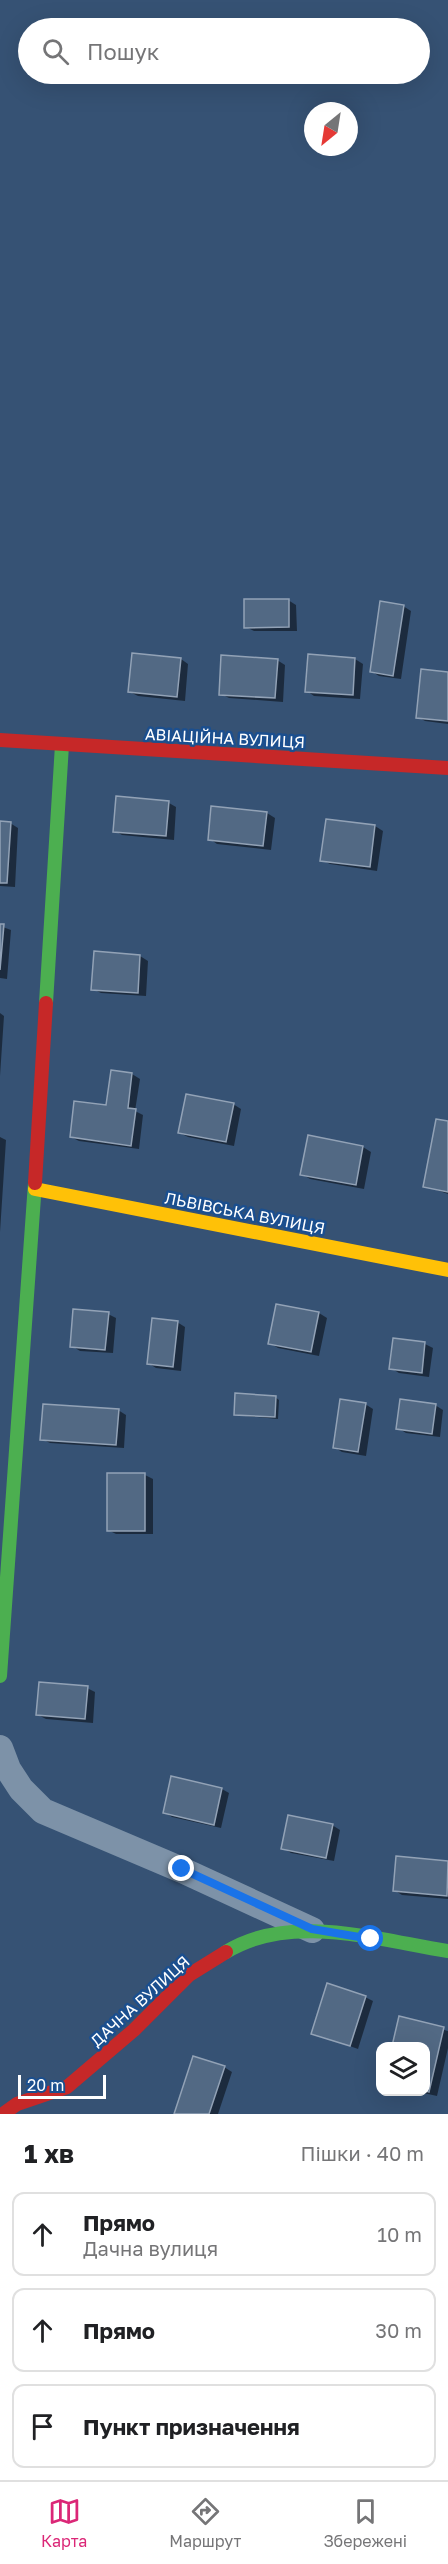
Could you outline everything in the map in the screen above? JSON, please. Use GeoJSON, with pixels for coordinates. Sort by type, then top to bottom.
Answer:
{"type":"FeatureCollection","features":[{"type":"Feature","properties":{"kind":"street","name":"АВІАЦІЙНА ВУЛИЦЯ"},"geometry":{"type":"LineString","coordinates":[[0,740],[448,768]]}},
{"type":"Feature","properties":{"kind":"street"},"geometry":{"type":"LineString","coordinates":[[0,1676],[35,1189],[62,745]]}},
{"type":"Feature","properties":{"kind":"street","name":"ЛЬВІВСЬКА ВУЛИЦЯ"},"geometry":{"type":"LineString","coordinates":[[35,1189],[448,1270]]}},
{"type":"Feature","properties":{"kind":"street"},"geometry":{"type":"LineString","coordinates":[[0,1748],[8,1769],[21,1789],[43,1811],[182,1869],[312,1929]]}},
{"type":"Feature","properties":{"kind":"street","name":"ДАЧНА ВУЛИЦЯ"},"geometry":{"type":"LineString","coordinates":[[3,2114],[17,2104],[67,2087],[134,2030],[189,1975],[246,1940],[312,1929],[448,1951]]}},
{"type":"Feature","properties":{"kind":"building"},"geometry":{"type":"Polygon","coordinates":[[[244,599],[289,599],[289,627],[244,628],[244,599]]]}},
{"type":"Feature","properties":{"kind":"building"},"geometry":{"type":"Polygon","coordinates":[[[380,601],[404,605],[393,676],[370,672],[380,601]]]}},
{"type":"Feature","properties":{"kind":"building"},"geometry":{"type":"Polygon","coordinates":[[[132,653],[181,658],[177,697],[128,692],[132,653]]]}},
{"type":"Feature","properties":{"kind":"building"},"geometry":{"type":"Polygon","coordinates":[[[308,654],[355,658],[353,695],[305,692],[308,654]]]}},
{"type":"Feature","properties":{"kind":"building"},"geometry":{"type":"Polygon","coordinates":[[[221,655],[278,659],[275,698],[219,695],[221,655]]]}},
{"type":"Feature","properties":{"kind":"building"},"geometry":{"type":"Polygon","coordinates":[[[421,669],[448,672],[448,721],[416,718],[421,669]]]}},
{"type":"Feature","properties":{"kind":"building"},"geometry":{"type":"Polygon","coordinates":[[[116,796],[169,801],[166,836],[113,832],[116,796]]]}},
{"type":"Feature","properties":{"kind":"building"},"geometry":{"type":"Polygon","coordinates":[[[211,806],[267,812],[263,846],[208,840],[211,806]]]}},
{"type":"Feature","properties":{"kind":"building"},"geometry":{"type":"Polygon","coordinates":[[[326,819],[375,825],[370,867],[320,861],[326,819]]]}},
{"type":"Feature","properties":{"kind":"building"},"geometry":{"type":"Polygon","coordinates":[[[0,821],[11,822],[7,883],[0,883],[0,821]]]}},
{"type":"Feature","properties":{"kind":"building"},"geometry":{"type":"Polygon","coordinates":[[[0,924],[4,924],[0,970],[0,924]]]}},
{"type":"Feature","properties":{"kind":"building"},"geometry":{"type":"Polygon","coordinates":[[[94,951],[140,955],[138,993],[91,990],[94,951]]]}},
{"type":"Feature","properties":{"kind":"building"},"geometry":{"type":"Polygon","coordinates":[[[111,1070],[132,1073],[128,1108],[136,1109],[131,1146],[70,1137],[74,1101],[106,1105],[111,1070]]]}},
{"type":"Feature","properties":{"kind":"building"},"geometry":{"type":"Polygon","coordinates":[[[186,1094],[234,1103],[226,1142],[178,1133],[186,1094]]]}},
{"type":"Feature","properties":{"kind":"building"},"geometry":{"type":"Polygon","coordinates":[[[436,1119],[448,1121],[448,1192],[423,1187],[436,1119]]]}},
{"type":"Feature","properties":{"kind":"building"},"geometry":{"type":"Polygon","coordinates":[[[308,1135],[363,1146],[356,1185],[300,1175],[308,1135]]]}},
{"type":"Feature","properties":{"kind":"building"},"geometry":{"type":"Polygon","coordinates":[[[276,1304],[319,1312],[311,1352],[268,1344],[276,1304]]]}},
{"type":"Feature","properties":{"kind":"building"},"geometry":{"type":"Polygon","coordinates":[[[73,1309],[109,1312],[105,1350],[70,1347],[73,1309]]]}},
{"type":"Feature","properties":{"kind":"building"},"geometry":{"type":"Polygon","coordinates":[[[152,1318],[178,1321],[173,1367],[147,1364],[152,1318]]]}},
{"type":"Feature","properties":{"kind":"building"},"geometry":{"type":"Polygon","coordinates":[[[393,1338],[425,1342],[422,1373],[389,1369],[393,1338]]]}},
{"type":"Feature","properties":{"kind":"building"},"geometry":{"type":"Polygon","coordinates":[[[235,1393],[276,1396],[275,1417],[234,1415],[235,1393]]]}},
{"type":"Feature","properties":{"kind":"building"},"geometry":{"type":"Polygon","coordinates":[[[340,1399],[366,1403],[358,1452],[333,1448],[340,1399]]]}},
{"type":"Feature","properties":{"kind":"building"},"geometry":{"type":"Polygon","coordinates":[[[400,1399],[436,1404],[432,1434],[396,1429],[400,1399]]]}},
{"type":"Feature","properties":{"kind":"building"},"geometry":{"type":"Polygon","coordinates":[[[43,1404],[119,1409],[116,1445],[40,1440],[43,1404]]]}},
{"type":"Feature","properties":{"kind":"building"},"geometry":{"type":"Polygon","coordinates":[[[107,1473],[145,1473],[145,1531],[107,1531],[107,1473]]]}},
{"type":"Feature","properties":{"kind":"building"},"geometry":{"type":"Polygon","coordinates":[[[39,1682],[88,1686],[85,1719],[36,1715],[39,1682]]]}},
{"type":"Feature","properties":{"kind":"building"},"geometry":{"type":"Polygon","coordinates":[[[171,1776],[222,1788],[214,1825],[163,1813],[171,1776]]]}},
{"type":"Feature","properties":{"kind":"building"},"geometry":{"type":"Polygon","coordinates":[[[288,1815],[333,1824],[326,1858],[281,1849],[288,1815]]]}},
{"type":"Feature","properties":{"kind":"building"},"geometry":{"type":"Polygon","coordinates":[[[396,1856],[448,1861],[447,1896],[393,1891],[396,1856]]]}},
{"type":"Feature","properties":{"kind":"building"},"geometry":{"type":"Polygon","coordinates":[[[327,1983],[366,1996],[350,2046],[311,2034],[327,1983]]]}},
{"type":"Feature","properties":{"kind":"building"},"geometry":{"type":"Polygon","coordinates":[[[399,2016],[444,2027],[430,2088],[430,2042],[393,2042],[399,2016]]]}},
{"type":"Feature","properties":{"kind":"building"},"geometry":{"type":"Polygon","coordinates":[[[193,2056],[225,2066],[209,2114],[174,2114],[193,2056]]]}},
{"type":"Feature","properties":{"kind":"traffic: fast"},"geometry":{"type":"LineString","coordinates":[[46,1003],[62,745]]}},
{"type":"Feature","properties":{"kind":"traffic: fast"},"geometry":{"type":"LineString","coordinates":[[0,1676],[35,1183]]}},
{"type":"Feature","properties":{"kind":"traffic: fast"},"geometry":{"type":"LineString","coordinates":[[226,1952],[251,1940],[278,1933],[306,1931],[364,1936],[448,1951]]}},
{"type":"Feature","properties":{"kind":"traffic: slow"},"geometry":{"type":"LineString","coordinates":[[35,1189],[448,1270]]}},
{"type":"Feature","properties":{"kind":"traffic: jam"},"geometry":{"type":"LineString","coordinates":[[0,740],[448,768]]}},
{"type":"Feature","properties":{"kind":"traffic: jam"},"geometry":{"type":"LineString","coordinates":[[35,1183],[46,1003]]}},
{"type":"Feature","properties":{"kind":"traffic: jam"},"geometry":{"type":"LineString","coordinates":[[3,2114],[17,2104],[67,2087],[134,2030],[189,1975],[226,1952]]}},
{"type":"Feature","properties":{"kind":"route"},"geometry":{"type":"LineString","coordinates":[[182,1869],[312,1929],[371,1939]]}}]}
